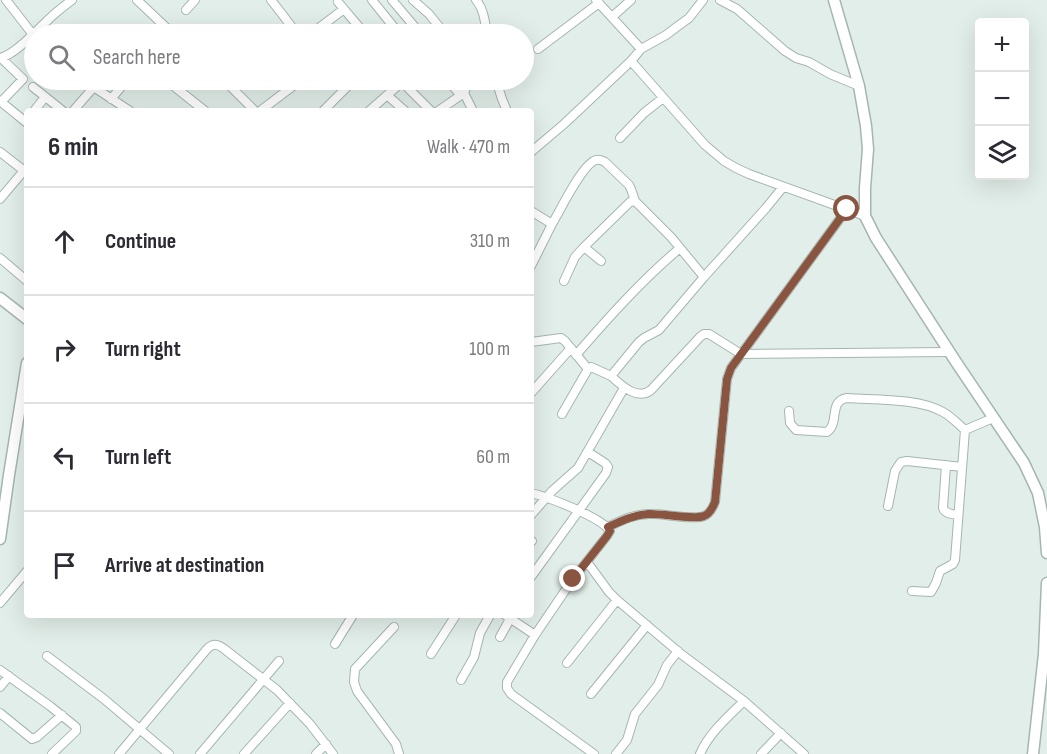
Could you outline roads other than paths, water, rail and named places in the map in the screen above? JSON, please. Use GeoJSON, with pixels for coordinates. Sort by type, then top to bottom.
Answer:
{"type":"FeatureCollection","features":[{"type":"Feature","properties":{"kind":"street"},"geometry":{"type":"LineString","coordinates":[[6,0],[25,24]]}},
{"type":"Feature","properties":{"kind":"street"},"geometry":{"type":"LineString","coordinates":[[44,24],[72,0]]}},
{"type":"Feature","properties":{"kind":"street"},"geometry":{"type":"LineString","coordinates":[[137,0],[160,24]]}},
{"type":"Feature","properties":{"kind":"street"},"geometry":{"type":"LineString","coordinates":[[186,10],[195,0]]}},
{"type":"Feature","properties":{"kind":"street"},"geometry":{"type":"LineString","coordinates":[[270,0],[290,24]]}},
{"type":"Feature","properties":{"kind":"street"},"geometry":{"type":"LineString","coordinates":[[372,0],[391,24]]}},
{"type":"Feature","properties":{"kind":"street"},"geometry":{"type":"LineString","coordinates":[[392,0],[412,24]]}},
{"type":"Feature","properties":{"kind":"street"},"geometry":{"type":"LineString","coordinates":[[413,0],[437,24]]}},
{"type":"Feature","properties":{"kind":"street"},"geometry":{"type":"LineString","coordinates":[[476,0],[480,4],[485,24]]}},
{"type":"Feature","properties":{"kind":"street"},"geometry":{"type":"LineString","coordinates":[[612,17],[631,0]]}},
{"type":"Feature","properties":{"kind":"street"},"geometry":{"type":"LineString","coordinates":[[534,148],[556,131],[641,49],[666,35],[689,18],[703,0]]}},
{"type":"Feature","properties":{"kind":"street"},"geometry":{"type":"LineString","coordinates":[[720,0],[737,9],[796,58],[859,86]]}},
{"type":"Feature","properties":{"kind":"street"},"geometry":{"type":"LineString","coordinates":[[834,0],[859,86],[866,126],[868,149],[865,216],[876,238],[949,352],[1024,463],[1038,493],[1045,527],[1047,553]]}},
{"type":"Feature","properties":{"kind":"street"},"geometry":{"type":"LineString","coordinates":[[538,49],[598,1],[641,49]]}},
{"type":"Feature","properties":{"kind":"street"},"geometry":{"type":"LineString","coordinates":[[321,24],[341,6],[356,24]]}},
{"type":"Feature","properties":{"kind":"street"},"geometry":{"type":"LineString","coordinates":[[24,42],[0,58],[23,79],[1,102],[24,120]]}},
{"type":"Feature","properties":{"kind":"street"},"geometry":{"type":"LineString","coordinates":[[631,61],[705,145],[724,161],[783,187],[865,216]]}},
{"type":"Feature","properties":{"kind":"street"},"geometry":{"type":"LineString","coordinates":[[37,90],[59,108]]}},
{"type":"Feature","properties":{"kind":"street"},"geometry":{"type":"LineString","coordinates":[[76,108],[90,90]]}},
{"type":"Feature","properties":{"kind":"street"},"geometry":{"type":"LineString","coordinates":[[98,90],[125,108]]}},
{"type":"Feature","properties":{"kind":"street"},"geometry":{"type":"LineString","coordinates":[[111,99],[119,90]]}},
{"type":"Feature","properties":{"kind":"street"},"geometry":{"type":"LineString","coordinates":[[178,90],[200,108]]}},
{"type":"Feature","properties":{"kind":"street"},"geometry":{"type":"LineString","coordinates":[[233,90],[249,108]]}},
{"type":"Feature","properties":{"kind":"street"},"geometry":{"type":"LineString","coordinates":[[264,108],[288,90]]}},
{"type":"Feature","properties":{"kind":"street"},"geometry":{"type":"LineString","coordinates":[[326,108],[344,90]]}},
{"type":"Feature","properties":{"kind":"street"},"geometry":{"type":"LineString","coordinates":[[372,108],[392,90]]}},
{"type":"Feature","properties":{"kind":"street"},"geometry":{"type":"LineString","coordinates":[[410,90],[428,108]]}},
{"type":"Feature","properties":{"kind":"street"},"geometry":{"type":"LineString","coordinates":[[456,90],[464,93]]}},
{"type":"Feature","properties":{"kind":"street"},"geometry":{"type":"LineString","coordinates":[[442,108],[465,90]]}},
{"type":"Feature","properties":{"kind":"street"},"geometry":{"type":"LineString","coordinates":[[499,90],[506,108]]}},
{"type":"Feature","properties":{"kind":"street"},"geometry":{"type":"LineString","coordinates":[[464,93],[472,108]]}},
{"type":"Feature","properties":{"kind":"street"},"geometry":{"type":"LineString","coordinates":[[387,95],[402,108]]}},
{"type":"Feature","properties":{"kind":"street"},"geometry":{"type":"LineString","coordinates":[[36,108],[45,97]]}},
{"type":"Feature","properties":{"kind":"street"},"geometry":{"type":"LineString","coordinates":[[620,138],[644,113],[663,98]]}},
{"type":"Feature","properties":{"kind":"street"},"geometry":{"type":"LineString","coordinates":[[0,152],[24,169]]}},
{"type":"Feature","properties":{"kind":"street"},"geometry":{"type":"LineString","coordinates":[[534,260],[580,175],[590,164],[600,160],[629,185],[634,201],[659,224],[704,277]]}},
{"type":"Feature","properties":{"kind":"street"},"geometry":{"type":"LineString","coordinates":[[0,199],[24,172]]}},
{"type":"Feature","properties":{"kind":"street"},"geometry":{"type":"LineString","coordinates":[[610,376],[639,342],[658,330],[783,187]]}},
{"type":"Feature","properties":{"kind":"street"},"geometry":{"type":"LineString","coordinates":[[564,280],[575,257],[630,202],[634,201]]}},
{"type":"Feature","properties":{"kind":"street"},"geometry":{"type":"LineString","coordinates":[[608,527],[637,515],[650,513],[696,517],[704,516],[711,510],[715,502],[727,379],[731,368],[847,209]]}},
{"type":"Feature","properties":{"kind":"street"},"geometry":{"type":"LineString","coordinates":[[534,213],[552,224]]}},
{"type":"Feature","properties":{"kind":"street"},"geometry":{"type":"LineString","coordinates":[[584,247],[601,261]]}},
{"type":"Feature","properties":{"kind":"street"},"geometry":{"type":"LineString","coordinates":[[534,390],[680,248]]}},
{"type":"Feature","properties":{"kind":"street"},"geometry":{"type":"LineString","coordinates":[[0,258],[24,278]]}},
{"type":"Feature","properties":{"kind":"street"},"geometry":{"type":"LineString","coordinates":[[0,298],[24,317]]}},
{"type":"Feature","properties":{"kind":"street"},"geometry":{"type":"LineString","coordinates":[[562,414],[591,367],[610,376],[624,388],[645,395],[704,334],[715,337],[741,354],[949,352]]}},
{"type":"Feature","properties":{"kind":"street"},"geometry":{"type":"LineString","coordinates":[[534,342],[561,338],[588,369]]}},
{"type":"Feature","properties":{"kind":"street"},"geometry":{"type":"LineString","coordinates":[[0,539],[24,382]]}},
{"type":"Feature","properties":{"kind":"street"},"geometry":{"type":"LineString","coordinates":[[534,512],[552,491],[578,468],[624,388]]}},
{"type":"Feature","properties":{"kind":"street"},"geometry":{"type":"LineString","coordinates":[[789,411],[790,423],[796,430],[827,432],[833,426],[836,406],[842,398],[914,403],[928,405],[942,412],[965,430]]}},
{"type":"Feature","properties":{"kind":"street"},"geometry":{"type":"LineString","coordinates":[[965,430],[993,418]]}},
{"type":"Feature","properties":{"kind":"street"},"geometry":{"type":"LineString","coordinates":[[912,591],[932,592],[940,571],[953,564],[955,560],[965,430]]}},
{"type":"Feature","properties":{"kind":"street"},"geometry":{"type":"LineString","coordinates":[[534,573],[606,473],[608,467],[605,463],[588,452]]}},
{"type":"Feature","properties":{"kind":"street"},"geometry":{"type":"LineString","coordinates":[[888,506],[895,471],[901,462],[962,467]]}},
{"type":"Feature","properties":{"kind":"street"},"geometry":{"type":"LineString","coordinates":[[946,465],[943,507],[946,513],[958,515]]}},
{"type":"Feature","properties":{"kind":"street"},"geometry":{"type":"LineString","coordinates":[[0,479],[10,469]]}},
{"type":"Feature","properties":{"kind":"street"},"geometry":{"type":"LineString","coordinates":[[534,494],[548,497],[579,511],[608,527],[610,531],[573,579],[535,635],[507,682],[507,688],[510,694],[592,753]]}},
{"type":"Feature","properties":{"kind":"street"},"geometry":{"type":"LineString","coordinates":[[587,562],[617,600],[678,651],[744,701],[804,754]]}},
{"type":"Feature","properties":{"kind":"street"},"geometry":{"type":"LineString","coordinates":[[0,603],[24,575]]}},
{"type":"Feature","properties":{"kind":"street"},"geometry":{"type":"LineString","coordinates":[[1033,754],[1044,654],[1047,584]]}},
{"type":"Feature","properties":{"kind":"street"},"geometry":{"type":"LineString","coordinates":[[567,663],[617,600]]}},
{"type":"Feature","properties":{"kind":"street"},"geometry":{"type":"LineString","coordinates":[[335,644],[351,618]]}},
{"type":"Feature","properties":{"kind":"street"},"geometry":{"type":"LineString","coordinates":[[431,654],[454,618]]}},
{"type":"Feature","properties":{"kind":"street"},"geometry":{"type":"LineString","coordinates":[[460,680],[474,657],[480,633],[488,618]]}},
{"type":"Feature","properties":{"kind":"street"},"geometry":{"type":"LineString","coordinates":[[500,637],[508,618]]}},
{"type":"Feature","properties":{"kind":"street"},"geometry":{"type":"LineString","coordinates":[[510,618],[535,635]]}},
{"type":"Feature","properties":{"kind":"street"},"geometry":{"type":"LineString","coordinates":[[591,694],[647,625]]}},
{"type":"Feature","properties":{"kind":"street"},"geometry":{"type":"LineString","coordinates":[[394,627],[355,669],[354,682],[357,691],[396,744],[399,754]]}},
{"type":"Feature","properties":{"kind":"street"},"geometry":{"type":"LineString","coordinates":[[119,754],[213,644],[224,648],[278,690],[333,754]]}},
{"type":"Feature","properties":{"kind":"street"},"geometry":{"type":"LineString","coordinates":[[616,754],[627,740],[635,714],[658,685],[668,664],[678,651]]}},
{"type":"Feature","properties":{"kind":"street"},"geometry":{"type":"LineString","coordinates":[[47,656],[104,699],[169,754]]}},
{"type":"Feature","properties":{"kind":"street"},"geometry":{"type":"LineString","coordinates":[[200,754],[279,661]]}},
{"type":"Feature","properties":{"kind":"street"},"geometry":{"type":"LineString","coordinates":[[0,670],[74,725],[76,730],[52,754]]}},
{"type":"Feature","properties":{"kind":"street"},"geometry":{"type":"LineString","coordinates":[[0,687],[9,676]]}},
{"type":"Feature","properties":{"kind":"street"},"geometry":{"type":"LineString","coordinates":[[700,754],[712,735],[744,701]]}},
{"type":"Feature","properties":{"kind":"street"},"geometry":{"type":"LineString","coordinates":[[244,754],[290,703]]}},
{"type":"Feature","properties":{"kind":"street"},"geometry":{"type":"LineString","coordinates":[[0,713],[32,739],[62,715]]}},
{"type":"Feature","properties":{"kind":"street"},"geometry":{"type":"LineString","coordinates":[[761,754],[781,733]]}},
{"type":"Feature","properties":{"kind":"street"},"geometry":{"type":"LineString","coordinates":[[316,754],[326,744]]}}]}
